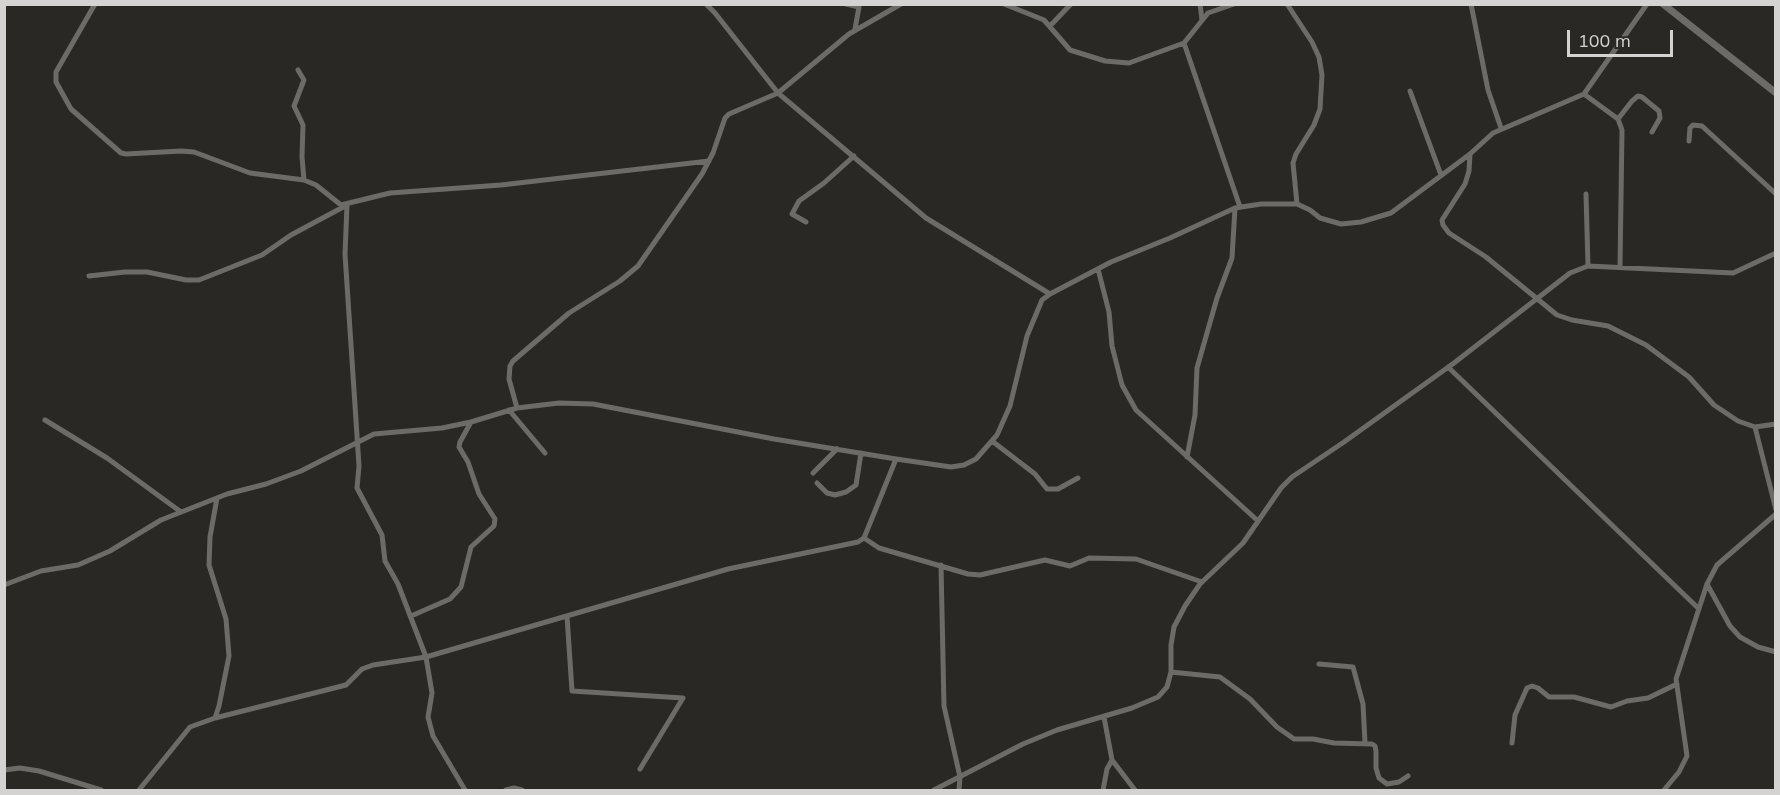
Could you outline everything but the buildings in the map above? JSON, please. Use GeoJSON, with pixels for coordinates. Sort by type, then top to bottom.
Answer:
{"type":"FeatureCollection","features":[{"type":"Feature","properties":{"kind":"street"},"geometry":{"type":"LineString","coordinates":[[95,4],[56,72],[56,82],[71,109],[121,153],[131,155],[187,151],[250,173],[304,180],[316,185],[337,203],[347,205]]}},
{"type":"Feature","properties":{"kind":"street"},"geometry":{"type":"LineString","coordinates":[[706,4],[778,93],[937,226],[1050,294]]}},
{"type":"Feature","properties":{"kind":"street"},"geometry":{"type":"LineString","coordinates":[[846,4],[859,7],[855,29]]}},
{"type":"Feature","properties":{"kind":"street"},"geometry":{"type":"LineString","coordinates":[[517,408],[509,379],[510,366],[513,361],[569,313],[620,281],[638,266],[702,174],[725,118],[729,114],[778,93],[855,29],[902,4]]}},
{"type":"Feature","properties":{"kind":"street"},"geometry":{"type":"LineString","coordinates":[[1004,4],[1037,16],[1050,26],[1070,50],[1111,62],[1133,62],[1184,43],[1211,11],[1234,4]]}},
{"type":"Feature","properties":{"kind":"street"},"geometry":{"type":"LineString","coordinates":[[1050,26],[1071,4]]}},
{"type":"Feature","properties":{"kind":"street"},"geometry":{"type":"LineString","coordinates":[[1200,4],[1202,20]]}},
{"type":"Feature","properties":{"kind":"street"},"geometry":{"type":"LineString","coordinates":[[1287,4],[1312,42],[1319,57],[1322,75],[1320,109],[1293,163],[1297,204]]}},
{"type":"Feature","properties":{"kind":"street"},"geometry":{"type":"LineString","coordinates":[[1471,4],[1488,90],[1500,128]]}},
{"type":"Feature","properties":{"kind":"street"},"geometry":{"type":"LineString","coordinates":[[4,585],[41,571],[78,565],[110,551],[161,520],[217,498],[301,471],[374,434],[430,430],[471,422],[517,408],[559,402],[593,404],[951,468],[964,465],[976,459],[992,441],[1010,406],[1019,364],[1036,311],[1042,300],[1050,294],[1098,269],[1238,207],[1261,204],[1297,204],[1330,222],[1341,224],[1361,222],[1391,213],[1408,203],[1500,128],[1537,116],[1584,94],[1647,4]]}},
{"type":"Feature","properties":{"kind":"street"},"geometry":{"type":"LineString","coordinates":[[1663,4],[1776,93]]}},
{"type":"Feature","properties":{"kind":"street"},"geometry":{"type":"LineString","coordinates":[[1184,43],[1238,207],[1232,258],[1217,298],[1208,336],[1198,363],[1195,416],[1187,457]]}},
{"type":"Feature","properties":{"kind":"street"},"geometry":{"type":"LineString","coordinates":[[298,70],[304,80],[294,106],[303,125],[304,180]]}},
{"type":"Feature","properties":{"kind":"street"},"geometry":{"type":"LineString","coordinates":[[1410,92],[1441,175]]}},
{"type":"Feature","properties":{"kind":"street"},"geometry":{"type":"LineString","coordinates":[[1584,94],[1618,119],[1622,130],[1620,267]]}},
{"type":"Feature","properties":{"kind":"street"},"geometry":{"type":"LineString","coordinates":[[1618,119],[1632,101],[1638,96],[1642,97],[1659,111],[1660,118],[1652,132]]}},
{"type":"Feature","properties":{"kind":"street"},"geometry":{"type":"LineString","coordinates":[[1689,141],[1690,128],[1693,125],[1702,126],[1776,194]]}},
{"type":"Feature","properties":{"kind":"street"},"geometry":{"type":"LineString","coordinates":[[1470,154],[1469,171],[1465,184],[1443,215],[1443,225],[1449,232],[1486,257],[1537,300],[1564,319],[1608,326],[1646,345],[1689,377],[1719,408],[1738,421],[1755,427],[1776,424]]}},
{"type":"Feature","properties":{"kind":"street"},"geometry":{"type":"LineString","coordinates":[[806,222],[792,214],[799,201],[824,183],[854,156]]}},
{"type":"Feature","properties":{"kind":"street"},"geometry":{"type":"LineString","coordinates":[[88,276],[147,272],[186,280],[200,280],[262,255],[291,235],[347,205],[390,193],[501,185],[709,161]]}},
{"type":"Feature","properties":{"kind":"street"},"geometry":{"type":"LineString","coordinates":[[1586,194],[1588,266]]}},
{"type":"Feature","properties":{"kind":"street"},"geometry":{"type":"LineString","coordinates":[[347,205],[345,254],[359,466],[357,488],[382,535],[385,561],[398,584],[426,657],[432,693],[429,717],[433,736],[465,790]]}},
{"type":"Feature","properties":{"kind":"street"},"geometry":{"type":"LineString","coordinates":[[934,790],[1023,744],[1057,730],[1104,717],[1158,697],[1167,687],[1171,672],[1174,627],[1185,606],[1203,582],[1243,543],[1281,488],[1292,477],[1448,367],[1570,273],[1588,266],[1733,273],[1776,253]]}},
{"type":"Feature","properties":{"kind":"street"},"geometry":{"type":"LineString","coordinates":[[1098,269],[1109,312],[1112,346],[1122,384],[1136,410],[1258,521]]}},
{"type":"Feature","properties":{"kind":"street"},"geometry":{"type":"LineString","coordinates":[[1448,367],[1699,609]]}},
{"type":"Feature","properties":{"kind":"street"},"geometry":{"type":"LineString","coordinates":[[509,410],[545,453]]}},
{"type":"Feature","properties":{"kind":"street"},"geometry":{"type":"LineString","coordinates":[[45,420],[107,458],[181,512]]}},
{"type":"Feature","properties":{"kind":"street"},"geometry":{"type":"LineString","coordinates":[[411,616],[450,599],[461,587],[471,547],[494,526],[495,519],[479,494],[468,462],[459,447],[471,422]]}},
{"type":"Feature","properties":{"kind":"street"},"geometry":{"type":"LineString","coordinates":[[1664,790],[1679,772],[1687,756],[1677,684],[1679,668],[1707,584],[1717,565],[1776,512],[1755,427]]}},
{"type":"Feature","properties":{"kind":"street"},"geometry":{"type":"LineString","coordinates":[[992,441],[1035,474],[1047,489],[1058,489],[1078,478]]}},
{"type":"Feature","properties":{"kind":"street"},"geometry":{"type":"LineString","coordinates":[[813,473],[837,449]]}},
{"type":"Feature","properties":{"kind":"street"},"geometry":{"type":"LineString","coordinates":[[817,483],[827,493],[835,495],[846,492],[856,485],[861,453]]}},
{"type":"Feature","properties":{"kind":"street"},"geometry":{"type":"LineString","coordinates":[[139,790],[190,727],[215,718],[346,685],[362,669],[373,665],[426,657],[728,569],[858,542],[864,538],[896,459]]}},
{"type":"Feature","properties":{"kind":"street"},"geometry":{"type":"LineString","coordinates":[[215,718],[229,656],[226,619],[209,565],[210,537],[217,498]]}},
{"type":"Feature","properties":{"kind":"street"},"geometry":{"type":"LineString","coordinates":[[864,538],[879,548],[968,574],[980,575],[1045,560],[1070,566],[1089,558],[1136,559],[1203,582]]}},
{"type":"Feature","properties":{"kind":"street"},"geometry":{"type":"LineString","coordinates":[[940,565],[944,706],[960,777],[960,790]]}},
{"type":"Feature","properties":{"kind":"street"},"geometry":{"type":"LineString","coordinates":[[1707,584],[1730,626],[1740,638],[1776,652]]}},
{"type":"Feature","properties":{"kind":"street"},"geometry":{"type":"LineString","coordinates":[[567,616],[572,691],[683,698],[640,769]]}},
{"type":"Feature","properties":{"kind":"street"},"geometry":{"type":"LineString","coordinates":[[1319,664],[1353,667],[1363,704],[1365,743]]}},
{"type":"Feature","properties":{"kind":"street"},"geometry":{"type":"LineString","coordinates":[[1171,672],[1224,679],[1230,686],[1250,699],[1285,734],[1294,739],[1365,743],[1375,746],[1379,778],[1387,784],[1399,782],[1408,776]]}},
{"type":"Feature","properties":{"kind":"street"},"geometry":{"type":"LineString","coordinates":[[1512,743],[1515,715],[1527,688],[1532,686],[1549,697],[1574,696],[1611,707],[1627,701],[1648,698],[1677,684]]}},
{"type":"Feature","properties":{"kind":"street"},"geometry":{"type":"LineString","coordinates":[[1104,717],[1112,760],[1135,790]]}},
{"type":"Feature","properties":{"kind":"street"},"geometry":{"type":"LineString","coordinates":[[1103,790],[1107,769],[1112,760]]}},
{"type":"Feature","properties":{"kind":"street"},"geometry":{"type":"LineString","coordinates":[[4,770],[20,768],[39,771],[101,790]]}},
{"type":"Feature","properties":{"kind":"street"},"geometry":{"type":"LineString","coordinates":[[506,790],[514,788],[522,790]]}}]}
